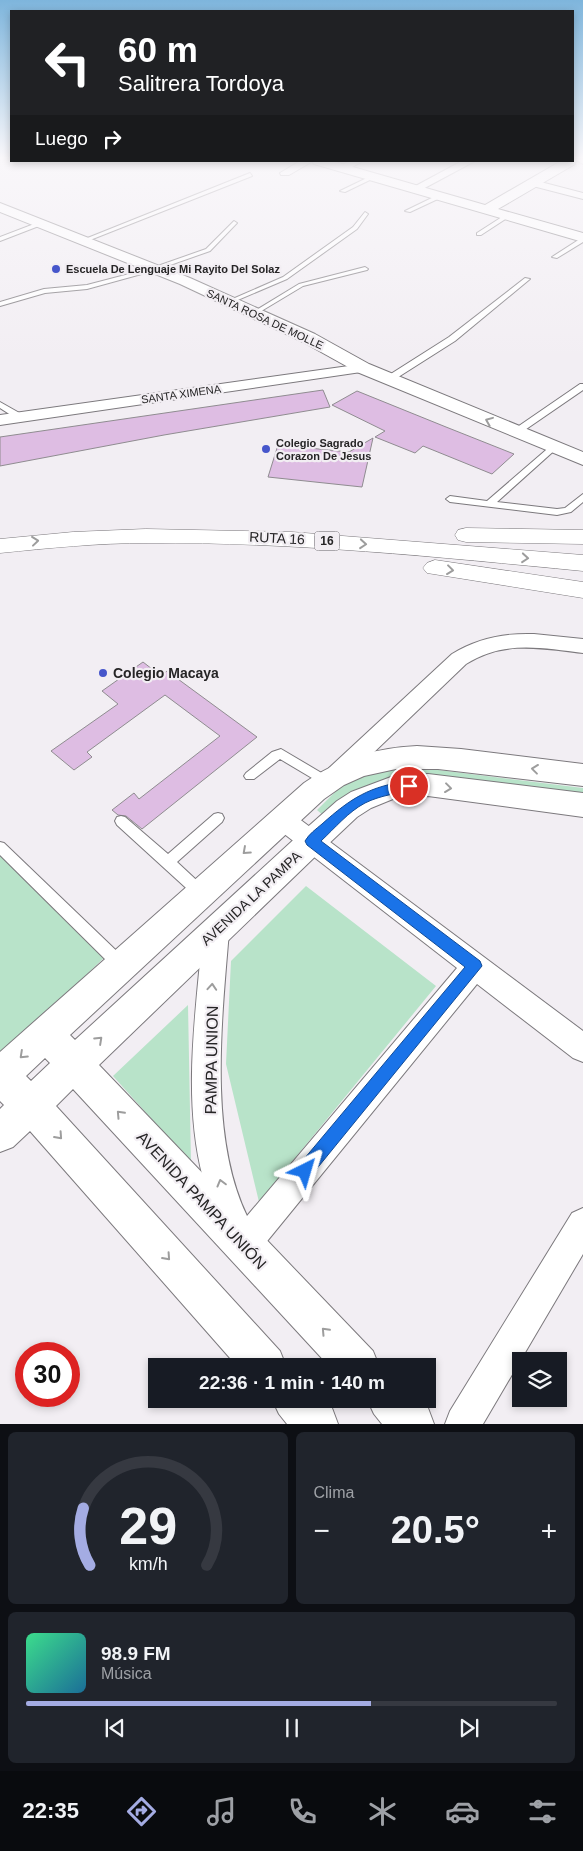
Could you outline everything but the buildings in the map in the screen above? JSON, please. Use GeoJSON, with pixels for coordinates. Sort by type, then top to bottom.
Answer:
{"type":"FeatureCollection","features":[{"type":"Feature","properties":{"kind":"highway","name":"RUTA 16"},"geometry":{"type":"LineString","coordinates":[[0,528],[95,519],[181,518],[302,522],[583,544]]}},
{"type":"Feature","properties":{"kind":"highway"},"geometry":{"type":"LineString","coordinates":[[466,534],[583,537]]}},
{"type":"Feature","properties":{"kind":"highway","name":"RUTA 16"},"geometry":{"type":"LineString","coordinates":[[0,546],[69,538],[171,535],[275,538],[583,563]]}},
{"type":"Feature","properties":{"kind":"highway"},"geometry":{"type":"LineString","coordinates":[[69,538],[223,547],[358,559],[456,570],[583,590]]}},
{"type":"Feature","properties":{"kind":"street","name":"SANTA ROSA DE MOLLE"},"geometry":{"type":"LineString","coordinates":[[48,225],[256,312],[309,338],[363,368],[583,459]]}},
{"type":"Feature","properties":{"kind":"street"},"geometry":{"type":"LineString","coordinates":[[538,225],[583,239]]}},
{"type":"Feature","properties":{"kind":"street","name":"SANTA XIMENA"},"geometry":{"type":"LineString","coordinates":[[0,420],[363,368]]}},
{"type":"Feature","properties":{"kind":"street"},"geometry":{"type":"LineString","coordinates":[[258,1358],[46,1121],[0,1076],[282,818],[332,778],[459,659],[475,648],[498,641],[511,640],[583,646]]}},
{"type":"Feature","properties":{"kind":"street"},"geometry":{"type":"LineString","coordinates":[[332,778],[367,762],[402,756],[420,756],[583,774]]}},
{"type":"Feature","properties":{"kind":"street","name":"AVENIDA LA PAMPA"},"geometry":{"type":"LineString","coordinates":[[0,1134],[347,808],[361,800],[391,788],[428,785],[583,805]]}},
{"type":"Feature","properties":{"kind":"street"},"geometry":{"type":"LineString","coordinates":[[282,818],[583,1048]]}},
{"type":"Feature","properties":{"kind":"street","name":"PAMPA UNION"},"geometry":{"type":"LineString","coordinates":[[216,931],[207,1063],[207,1097],[217,1171],[228,1209],[244,1245]]}},
{"type":"Feature","properties":{"kind":"street"},"geometry":{"type":"LineString","coordinates":[[244,1245],[475,966]]}},
{"type":"Feature","properties":{"kind":"street","name":"AVENIDA PAMPA UNIÓN"},"geometry":{"type":"LineString","coordinates":[[46,1034],[350,1358]]}},
{"type":"Feature","properties":{"kind":"street"},"geometry":{"type":"LineString","coordinates":[[463,1424],[583,1224]]}},
{"type":"Feature","properties":{"kind":"street"},"geometry":{"type":"LineString","coordinates":[[302,1408],[316,1424]]}},
{"type":"Feature","properties":{"kind":"street"},"geometry":{"type":"LineString","coordinates":[[397,1408],[412,1424]]}},
{"type":"Feature","properties":{"kind":"lane"},"geometry":{"type":"LineString","coordinates":[[0,239],[36,225]]}},
{"type":"Feature","properties":{"kind":"lane"},"geometry":{"type":"LineString","coordinates":[[83,241],[122,225]]}},
{"type":"Feature","properties":{"kind":"lane"},"geometry":{"type":"LineString","coordinates":[[0,304],[44,291],[87,287],[154,269],[208,250],[232,225]]}},
{"type":"Feature","properties":{"kind":"lane"},"geometry":{"type":"LineString","coordinates":[[231,302],[285,278],[357,225]]}},
{"type":"Feature","properties":{"kind":"lane"},"geometry":{"type":"LineString","coordinates":[[479,234],[492,225]]}},
{"type":"Feature","properties":{"kind":"lane"},"geometry":{"type":"LineString","coordinates":[[554,257],[583,239]]}},
{"type":"Feature","properties":{"kind":"lane"},"geometry":{"type":"LineString","coordinates":[[256,312],[301,285],[365,269]]}},
{"type":"Feature","properties":{"kind":"lane"},"geometry":{"type":"LineString","coordinates":[[389,379],[452,339],[527,279]]}},
{"type":"Feature","properties":{"kind":"lane"},"geometry":{"type":"LineString","coordinates":[[516,432],[583,386]]}},
{"type":"Feature","properties":{"kind":"lane"},"geometry":{"type":"LineString","coordinates":[[0,404],[20,417]]}},
{"type":"Feature","properties":{"kind":"lane"},"geometry":{"type":"LineString","coordinates":[[488,504],[553,447]]}},
{"type":"Feature","properties":{"kind":"lane"},"geometry":{"type":"LineString","coordinates":[[450,500],[557,512],[568,510],[583,497]]}},
{"type":"Feature","properties":{"kind":"lane"},"geometry":{"type":"LineString","coordinates":[[250,776],[276,755],[282,754],[332,778]]}},
{"type":"Feature","properties":{"kind":"lane"},"geometry":{"type":"LineString","coordinates":[[168,862],[218,818]]}},
{"type":"Feature","properties":{"kind":"lane"},"geometry":{"type":"LineString","coordinates":[[121,821],[200,893]]}},
{"type":"Feature","properties":{"kind":"lane"},"geometry":{"type":"LineString","coordinates":[[0,847],[122,965]]}},
{"type":"Feature","properties":{"kind":"green space"},"geometry":{"type":"Polygon","coordinates":[[[399,765],[583,788],[583,796],[410,774],[351,791],[325,817],[317,810],[345,782],[399,765]]]}},
{"type":"Feature","properties":{"kind":"green space"},"geometry":{"type":"Polygon","coordinates":[[[0,845],[107,955],[0,1057],[0,845]]]}},
{"type":"Feature","properties":{"kind":"green space"},"geometry":{"type":"Polygon","coordinates":[[[306,886],[436,986],[259,1202],[226,1064],[231,961],[306,886]]]}},
{"type":"Feature","properties":{"kind":"green space"},"geometry":{"type":"Polygon","coordinates":[[[188,1005],[191,1163],[113,1076],[188,1005]]]}},
{"type":"Feature","properties":{"kind":"place","name":"Escuela De Lenguaje Mi Rayito Del Solaz"},"geometry":{"type":"Point","coordinates":[56,269]}},
{"type":"Feature","properties":{"kind":"place","name":"Colegio Sagrado Corazon De Jesus"},"geometry":{"type":"Point","coordinates":[266,449]}},
{"type":"Feature","properties":{"kind":"place","name":"Colegio Macaya"},"geometry":{"type":"Point","coordinates":[103,673]}},
{"type":"Feature","properties":{"kind":"route"},"geometry":{"type":"LineString","coordinates":[[305,1171],[475,966],[312,841],[347,808],[361,800],[391,788],[409,786]]}}]}
